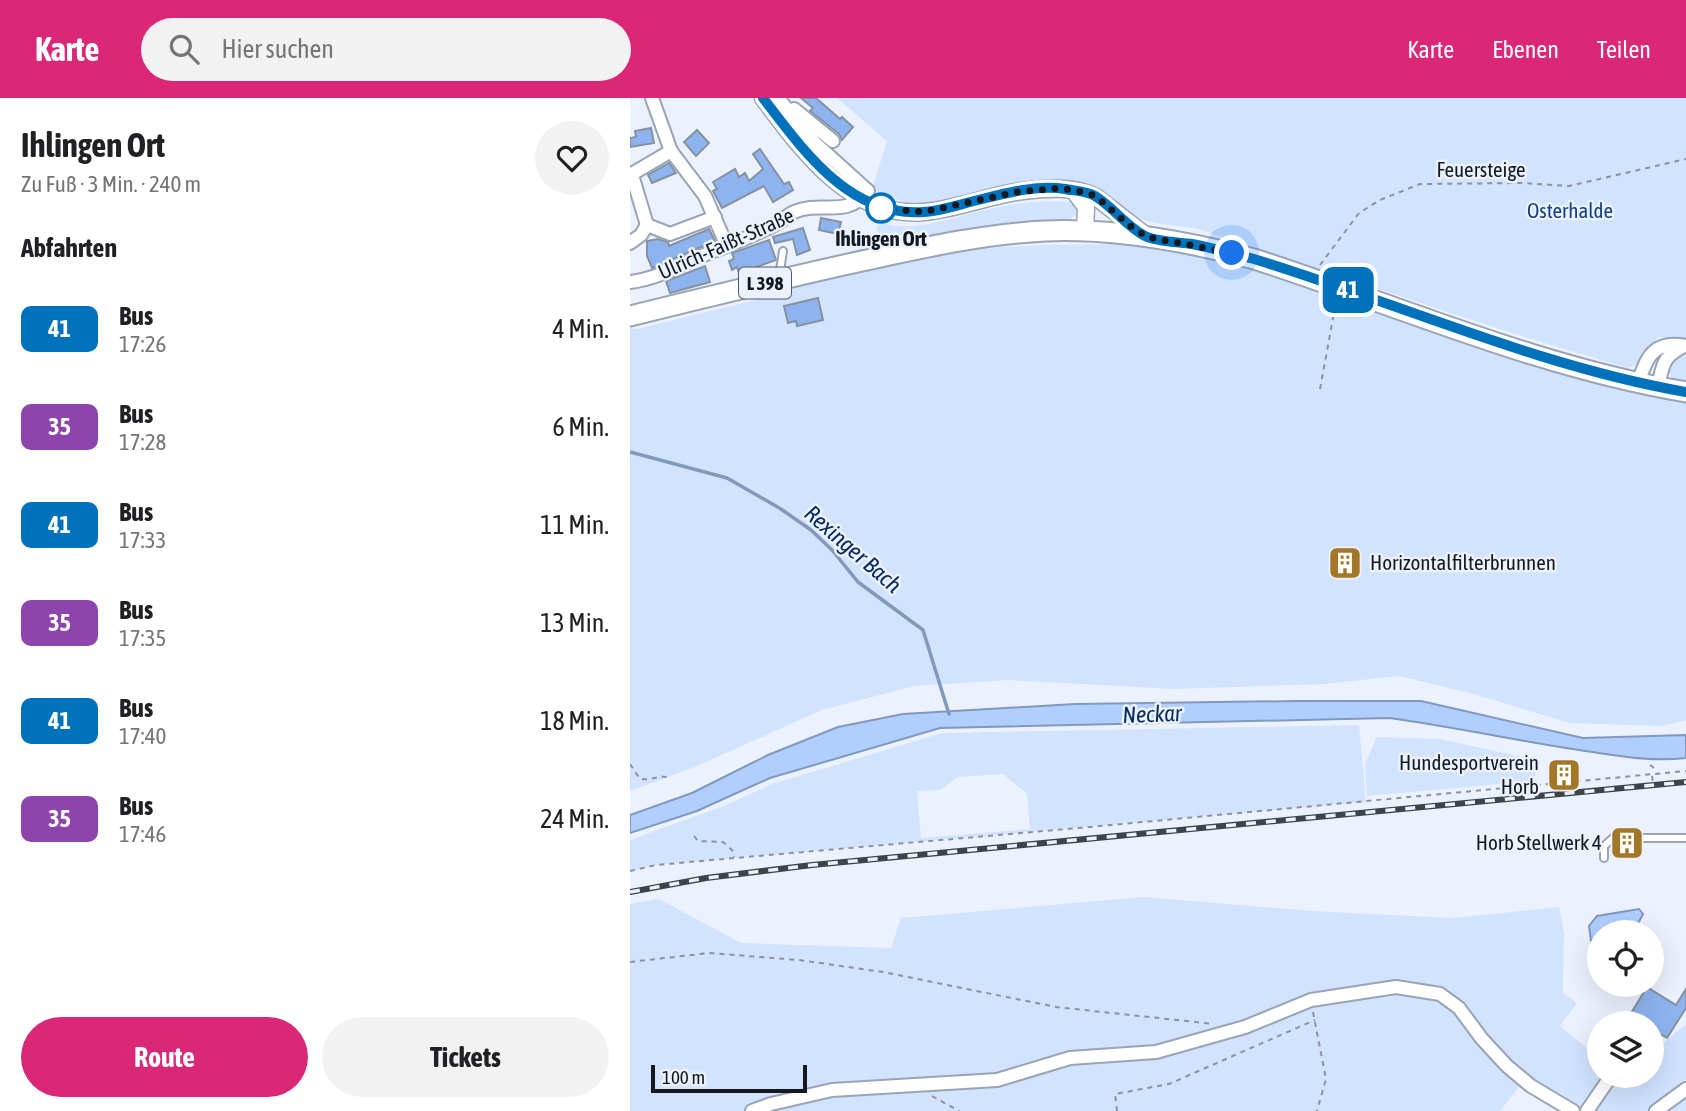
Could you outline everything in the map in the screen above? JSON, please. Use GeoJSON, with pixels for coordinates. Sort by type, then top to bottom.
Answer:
{"type":"FeatureCollection","features":[{"type":"Feature","properties":{"kind":"main road","name":"L 398"},"geometry":{"type":"LineString","coordinates":[[630,316],[779,280],[974,239],[1045,231],[1147,237],[1210,248],[1312,278],[1558,362],[1638,383],[1686,392]]}},
{"type":"Feature","properties":{"kind":"street"},"geometry":{"type":"LineString","coordinates":[[652,98],[671,151],[705,196],[727,246]]}},
{"type":"Feature","properties":{"kind":"street"},"geometry":{"type":"LineString","coordinates":[[763,98],[830,176],[862,200],[883,209],[923,212],[1017,192],[1060,188],[1088,193],[1147,237]]}},
{"type":"Feature","properties":{"kind":"street"},"geometry":{"type":"LineString","coordinates":[[781,102],[816,144],[868,191],[862,200]]}},
{"type":"Feature","properties":{"kind":"street"},"geometry":{"type":"LineString","coordinates":[[781,102],[794,109],[833,141]]}},
{"type":"Feature","properties":{"kind":"street"},"geometry":{"type":"LineString","coordinates":[[630,243],[641,235],[647,225],[631,175],[671,151]]}},
{"type":"Feature","properties":{"kind":"street"},"geometry":{"type":"LineString","coordinates":[[1074,191],[1086,207],[1091,233]]}},
{"type":"Feature","properties":{"kind":"street","name":"Ulrich-Faißt-Straße"},"geometry":{"type":"LineString","coordinates":[[630,282],[657,276],[779,223],[791,213],[805,208],[847,207],[862,200]]}},
{"type":"Feature","properties":{"kind":"street"},"geometry":{"type":"LineString","coordinates":[[1091,233],[1103,217],[1104,203]]}},
{"type":"Feature","properties":{"kind":"street"},"geometry":{"type":"LineString","coordinates":[[647,225],[670,234],[715,217]]}},
{"type":"Feature","properties":{"kind":"street"},"geometry":{"type":"LineString","coordinates":[[1638,383],[1645,363],[1652,353],[1661,346],[1685,346]]}},
{"type":"Feature","properties":{"kind":"street"},"geometry":{"type":"LineString","coordinates":[[1658,387],[1664,362],[1673,351],[1685,346]]}},
{"type":"Feature","properties":{"kind":"street"},"geometry":{"type":"LineString","coordinates":[[752,1111],[832,1090],[997,1080],[1070,1058],[1156,1052],[1245,1027],[1311,1000],[1396,987],[1440,994],[1459,1008],[1507,1066],[1531,1086],[1573,1111]]}},
{"type":"Feature","properties":{"kind":"street"},"geometry":{"type":"LineString","coordinates":[[1587,1111],[1603,1088]]}},
{"type":"Feature","properties":{"kind":"street"},"geometry":{"type":"LineString","coordinates":[[1656,1111],[1686,1088]]}},
{"type":"Feature","properties":{"kind":"lane"},"geometry":{"type":"LineString","coordinates":[[779,280],[783,251]]}},
{"type":"Feature","properties":{"kind":"lane"},"geometry":{"type":"LineString","coordinates":[[1604,858],[1604,846],[1613,838],[1686,838]]}},
{"type":"Feature","properties":{"kind":"path","name":"Feuersteige"},"geometry":{"type":"LineString","coordinates":[[1312,278],[1359,213],[1380,200],[1420,184],[1522,183],[1569,186],[1686,159]]}},
{"type":"Feature","properties":{"kind":"path"},"geometry":{"type":"LineString","coordinates":[[1321,388],[1333,315]]}},
{"type":"Feature","properties":{"kind":"path"},"geometry":{"type":"LineString","coordinates":[[630,764],[640,779],[663,776],[670,778]]}},
{"type":"Feature","properties":{"kind":"path"},"geometry":{"type":"LineString","coordinates":[[1650,765],[1653,767],[1653,783]]}},
{"type":"Feature","properties":{"kind":"path"},"geometry":{"type":"LineString","coordinates":[[630,871],[656,865],[1686,771]]}},
{"type":"Feature","properties":{"kind":"path"},"geometry":{"type":"LineString","coordinates":[[694,836],[698,842],[723,842],[732,850],[735,858]]}},
{"type":"Feature","properties":{"kind":"path"},"geometry":{"type":"LineString","coordinates":[[630,962],[709,953],[799,960],[883,972],[1056,1007],[1218,1024]]}},
{"type":"Feature","properties":{"kind":"path"},"geometry":{"type":"LineString","coordinates":[[1311,1000],[1326,1079],[1317,1111]]}},
{"type":"Feature","properties":{"kind":"path"},"geometry":{"type":"LineString","coordinates":[[1117,1111],[1115,1094],[1169,1084],[1315,1020]]}},
{"type":"Feature","properties":{"kind":"path"},"geometry":{"type":"LineString","coordinates":[[914,1085],[959,1111]]}},
{"type":"Feature","properties":{"kind":"green space","name":"Osterhalde"},"geometry":{"type":"Polygon","coordinates":[[[837,98],[1686,98],[1686,340],[1658,337],[1639,363],[1628,368],[1502,330],[1198,229],[1140,219],[1099,188],[1079,182],[1025,183],[943,203],[913,206],[872,189],[887,141],[837,98]]]}},
{"type":"Feature","properties":{"kind":"green space"},"geometry":{"type":"Polygon","coordinates":[[[1071,197],[1079,205],[1078,213],[1069,220],[787,269],[870,244],[879,237],[876,227],[883,223],[917,226],[1009,205],[1045,201],[1069,202],[1071,197]]]}},
{"type":"Feature","properties":{"kind":"green space"},"geometry":{"type":"Polygon","coordinates":[[[1130,244],[1188,250],[1356,301],[1502,354],[1631,393],[1686,401],[1686,720],[1664,726],[1570,723],[1470,693],[1399,676],[1325,684],[1174,689],[1008,680],[914,686],[822,710],[690,769],[630,791],[630,328],[637,329],[756,300],[774,290],[960,249],[1130,244]]]}},
{"type":"Feature","properties":{"kind":"green space"},"geometry":{"type":"Polygon","coordinates":[[[1677,354],[1686,357],[1686,384],[1673,379],[1667,368],[1677,354]]]}},
{"type":"Feature","properties":{"kind":"green space"},"geometry":{"type":"Polygon","coordinates":[[[1359,725],[1366,802],[656,865],[630,871],[630,840],[726,805],[772,784],[942,733],[1359,725]],[[1003,774],[958,777],[940,790],[917,791],[921,838],[1030,829],[1027,794],[1003,774]]]}},
{"type":"Feature","properties":{"kind":"green space"},"geometry":{"type":"Polygon","coordinates":[[[1377,737],[1440,739],[1536,760],[1535,781],[1367,796],[1365,764],[1377,737]]]}},
{"type":"Feature","properties":{"kind":"green space"},"geometry":{"type":"Polygon","coordinates":[[[1144,897],[1311,911],[1453,918],[1559,907],[1564,933],[1563,993],[1577,1003],[1560,1026],[1587,1048],[1587,1088],[1664,1088],[1664,1043],[1686,1024],[1686,1111],[1562,1111],[1519,1087],[1500,1111],[630,1111],[630,904],[659,899],[741,943],[891,948],[901,918],[1144,897]]]}},
{"type":"Feature","properties":{"kind":"water","name":"Neckar"},"geometry":{"type":"Polygon","coordinates":[[[1421,701],[1583,738],[1686,735],[1686,758],[1623,756],[1389,718],[940,728],[770,778],[697,811],[630,833],[630,815],[692,793],[768,755],[838,727],[903,714],[1075,704],[1421,701]]]}},
{"type":"Feature","properties":{"kind":"water"},"geometry":{"type":"Polygon","coordinates":[[[1639,909],[1643,914],[1640,920],[1594,920],[1597,916],[1639,909]]]}},
{"type":"Feature","properties":{"kind":"building"},"geometry":{"type":"Polygon","coordinates":[[[801,98],[816,98],[853,127],[842,140],[839,134],[810,111],[813,108],[801,98]]]}},
{"type":"Feature","properties":{"kind":"building"},"geometry":{"type":"Polygon","coordinates":[[[651,128],[654,143],[630,147],[630,138],[636,137],[635,131],[651,128]]]}},
{"type":"Feature","properties":{"kind":"building"},"geometry":{"type":"Polygon","coordinates":[[[697,130],[709,143],[696,156],[684,142],[697,130]]]}},
{"type":"Feature","properties":{"kind":"building"},"geometry":{"type":"Polygon","coordinates":[[[760,149],[784,184],[789,182],[793,190],[773,202],[764,186],[722,208],[713,191],[717,189],[713,182],[735,169],[739,177],[745,173],[749,181],[763,169],[753,154],[760,149]]]}},
{"type":"Feature","properties":{"kind":"building"},"geometry":{"type":"Polygon","coordinates":[[[669,163],[676,173],[652,183],[648,175],[669,163]]]}},
{"type":"Feature","properties":{"kind":"building"},"geometry":{"type":"Polygon","coordinates":[[[821,218],[841,222],[838,234],[819,230],[821,218]]]}},
{"type":"Feature","properties":{"kind":"building"},"geometry":{"type":"Polygon","coordinates":[[[803,228],[810,250],[797,255],[793,239],[775,243],[773,237],[803,228]]]}},
{"type":"Feature","properties":{"kind":"building"},"geometry":{"type":"Polygon","coordinates":[[[709,229],[715,241],[652,268],[647,256],[647,241],[658,239],[668,242],[669,246],[709,229]]]}},
{"type":"Feature","properties":{"kind":"building"},"geometry":{"type":"Polygon","coordinates":[[[769,240],[776,260],[739,273],[737,267],[732,270],[729,261],[734,259],[732,253],[769,240]]]}},
{"type":"Feature","properties":{"kind":"building"},"geometry":{"type":"Polygon","coordinates":[[[705,266],[710,282],[670,293],[666,281],[705,266]]]}},
{"type":"Feature","properties":{"kind":"building"},"geometry":{"type":"Polygon","coordinates":[[[818,298],[823,320],[797,326],[796,321],[788,323],[784,306],[818,298]]]}},
{"type":"Feature","properties":{"kind":"building","name":"Horizontalfilterbrunnen"},"geometry":{"type":"Polygon","coordinates":[[[1345,555],[1351,557],[1351,569],[1345,571],[1339,569],[1337,563],[1339,557],[1345,555]]]}},
{"type":"Feature","properties":{"kind":"building"},"geometry":{"type":"Polygon","coordinates":[[[1686,989],[1686,1008],[1667,1038],[1664,1036],[1664,1011],[1632,1011],[1641,997],[1663,997],[1676,1005],[1686,989]]]}},
{"type":"Feature","properties":{"kind":"waterway","name":"Rexinger Bach"},"geometry":{"type":"LineString","coordinates":[[630,452],[727,478],[811,530],[832,550],[858,582],[923,630],[949,714]]}},
{"type":"Feature","properties":{"kind":"railway"},"geometry":{"type":"LineString","coordinates":[[630,892],[706,878],[812,865],[1686,782]]}},
{"type":"Feature","properties":{"kind":"bus line","name":"41"},"geometry":{"type":"LineString","coordinates":[[763,98],[808,154],[830,176],[862,200],[883,209],[923,212],[1042,189],[1060,188],[1088,193],[1097,197],[1147,237],[1254,259],[1558,362],[1638,383],[1686,392]]}},
{"type":"Feature","properties":{"kind":"place","name":"Ihlingen Ort"},"geometry":{"type":"Point","coordinates":[881,208]}},
{"type":"Feature","properties":{"kind":"place","name":"Horizontalfilterbrunnen"},"geometry":{"type":"Point","coordinates":[1345,563]}},
{"type":"Feature","properties":{"kind":"place","name":"Hundesportverein Horb"},"geometry":{"type":"Point","coordinates":[1564,775]}},
{"type":"Feature","properties":{"kind":"place","name":"Horb Stellwerk 4"},"geometry":{"type":"Point","coordinates":[1627,843]}},
{"type":"Feature","properties":{"kind":"route"},"geometry":{"type":"LineString","coordinates":[[881,208],[923,212],[1017,192],[1060,188],[1097,197],[1147,237],[1232,253]]}}]}
